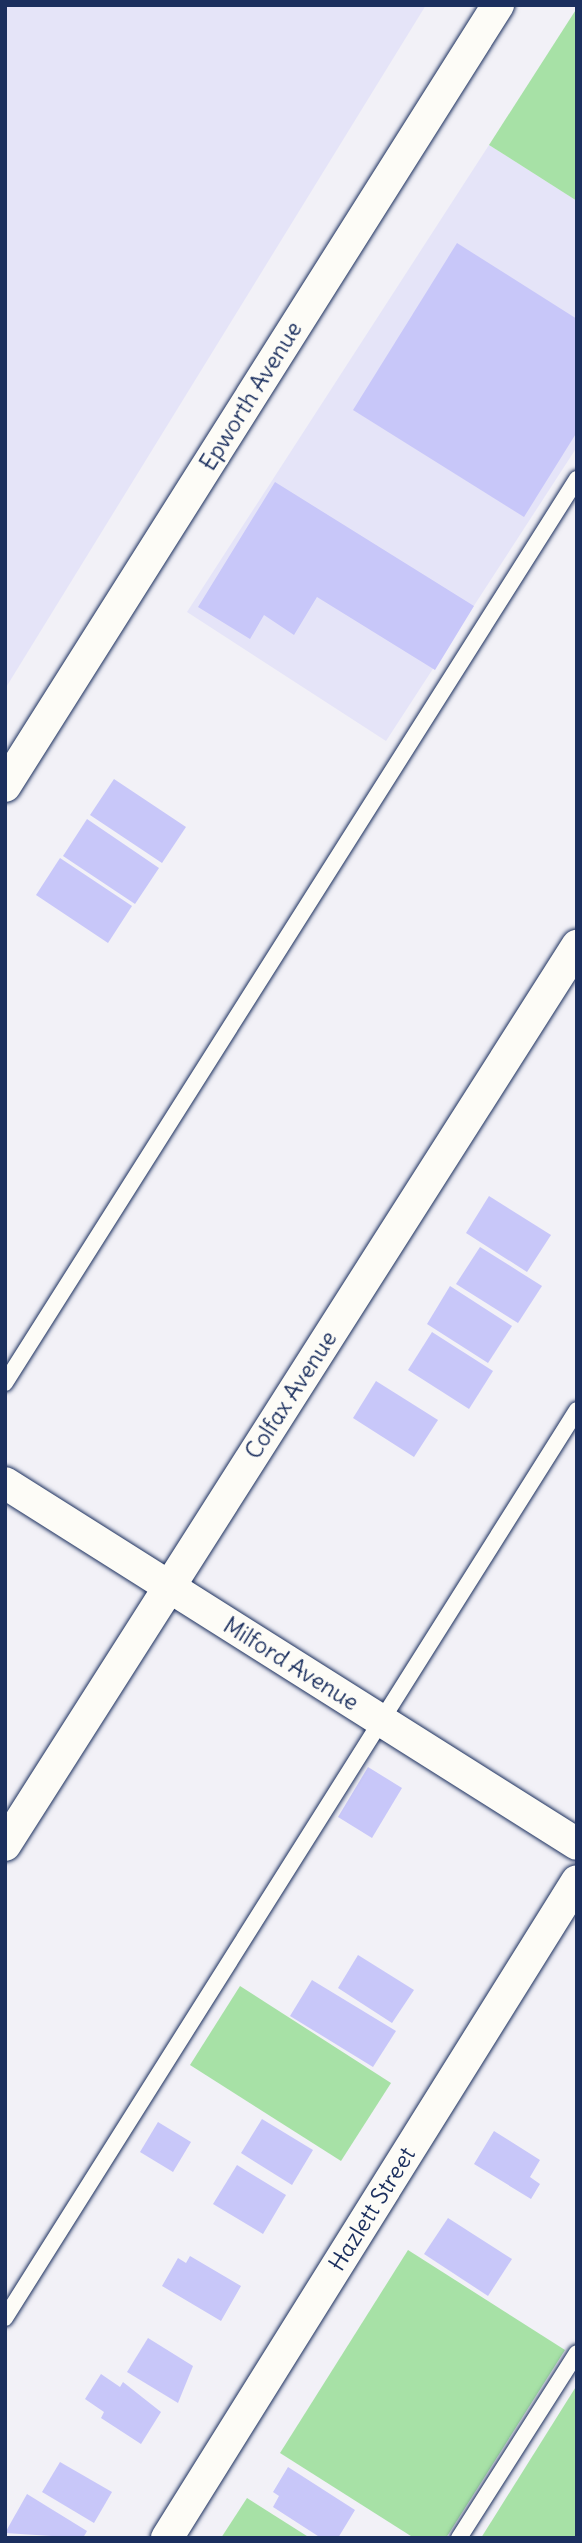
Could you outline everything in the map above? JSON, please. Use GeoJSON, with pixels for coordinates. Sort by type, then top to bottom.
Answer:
{"type":"FeatureCollection","features":[{"type":"Feature","properties":{"kind":"street","name":"Epworth Avenue"},"geometry":{"type":"LineString","coordinates":[[5,786],[498,5]]}},
{"type":"Feature","properties":{"kind":"street","name":"Colfax Avenue"},"geometry":{"type":"LineString","coordinates":[[5,1845],[577,946]]}},
{"type":"Feature","properties":{"kind":"street","name":"Milford Avenue"},"geometry":{"type":"LineString","coordinates":[[5,1483],[577,1844]]}},
{"type":"Feature","properties":{"kind":"street","name":"Hazlett Street"},"geometry":{"type":"LineString","coordinates":[[167,2538],[577,1881]]}},
{"type":"Feature","properties":{"kind":"lane"},"geometry":{"type":"LineString","coordinates":[[5,1383],[577,479]]}},
{"type":"Feature","properties":{"kind":"lane"},"geometry":{"type":"LineString","coordinates":[[5,2318],[379,1719],[577,1410]]}},
{"type":"Feature","properties":{"kind":"lane"},"geometry":{"type":"LineString","coordinates":[[459,2538],[577,2353]]}},
{"type":"Feature","properties":{"kind":"shaded area"},"geometry":{"type":"Polygon","coordinates":[[[5,5],[426,5],[5,689],[5,5]]]}},
{"type":"Feature","properties":{"kind":"shaded area"},"geometry":{"type":"Polygon","coordinates":[[[489,145],[577,201],[577,447],[386,741],[187,612],[489,145]]]}},
{"type":"Feature","properties":{"kind":"green space"},"geometry":{"type":"Polygon","coordinates":[[[577,8],[577,201],[489,145],[577,8]]]}},
{"type":"Feature","properties":{"kind":"green space"},"geometry":{"type":"Polygon","coordinates":[[[240,1986],[391,2083],[341,2161],[190,2065],[240,1986]]]}},
{"type":"Feature","properties":{"kind":"green space"},"geometry":{"type":"Polygon","coordinates":[[[408,2250],[565,2350],[446,2538],[414,2538],[280,2453],[408,2250]]]}},
{"type":"Feature","properties":{"kind":"green space"},"geometry":{"type":"Polygon","coordinates":[[[577,2385],[577,2538],[481,2538],[577,2385]]]}},
{"type":"Feature","properties":{"kind":"green space"},"geometry":{"type":"Polygon","coordinates":[[[247,2498],[310,2538],[221,2538],[247,2498]]]}},
{"type":"Feature","properties":{"kind":"building"},"geometry":{"type":"Polygon","coordinates":[[[457,243],[577,319],[577,432],[524,517],[353,410],[457,243]]]}},
{"type":"Feature","properties":{"kind":"building"},"geometry":{"type":"Polygon","coordinates":[[[275,482],[474,606],[435,670],[317,597],[294,635],[264,615],[250,639],[198,607],[275,482]]]}},
{"type":"Feature","properties":{"kind":"building"},"geometry":{"type":"Polygon","coordinates":[[[114,779],[186,827],[162,863],[90,815],[114,779]]]}},
{"type":"Feature","properties":{"kind":"building"},"geometry":{"type":"Polygon","coordinates":[[[87,819],[159,868],[135,904],[63,856],[87,819]]]}},
{"type":"Feature","properties":{"kind":"building"},"geometry":{"type":"Polygon","coordinates":[[[60,858],[132,906],[108,943],[36,895],[60,858]]]}},
{"type":"Feature","properties":{"kind":"building"},"geometry":{"type":"Polygon","coordinates":[[[489,1196],[551,1235],[527,1272],[466,1233],[489,1196]]]}},
{"type":"Feature","properties":{"kind":"building"},"geometry":{"type":"Polygon","coordinates":[[[480,1247],[542,1286],[518,1323],[456,1284],[480,1247]]]}},
{"type":"Feature","properties":{"kind":"building"},"geometry":{"type":"Polygon","coordinates":[[[450,1286],[512,1326],[488,1363],[427,1324],[450,1286]]]}},
{"type":"Feature","properties":{"kind":"building"},"geometry":{"type":"Polygon","coordinates":[[[432,1332],[493,1371],[469,1409],[408,1370],[432,1332]]]}},
{"type":"Feature","properties":{"kind":"building"},"geometry":{"type":"Polygon","coordinates":[[[376,1381],[438,1420],[414,1457],[353,1418],[376,1381]]]}},
{"type":"Feature","properties":{"kind":"building"},"geometry":{"type":"Polygon","coordinates":[[[368,1767],[402,1788],[372,1838],[338,1817],[368,1767]]]}},
{"type":"Feature","properties":{"kind":"building"},"geometry":{"type":"Polygon","coordinates":[[[358,1955],[414,1990],[392,2023],[338,1988],[358,1955]]]}},
{"type":"Feature","properties":{"kind":"building"},"geometry":{"type":"Polygon","coordinates":[[[312,1980],[396,2031],[373,2067],[290,2016],[312,1980]]]}},
{"type":"Feature","properties":{"kind":"building"},"geometry":{"type":"Polygon","coordinates":[[[262,2119],[313,2150],[292,2185],[241,2153],[262,2119]]]}},
{"type":"Feature","properties":{"kind":"building"},"geometry":{"type":"Polygon","coordinates":[[[158,2122],[191,2142],[173,2172],[140,2152],[158,2122]]]}},
{"type":"Feature","properties":{"kind":"building"},"geometry":{"type":"Polygon","coordinates":[[[494,2131],[540,2160],[530,2177],[540,2184],[531,2199],[474,2164],[494,2131]]]}},
{"type":"Feature","properties":{"kind":"building"},"geometry":{"type":"Polygon","coordinates":[[[237,2165],[286,2195],[263,2234],[213,2204],[237,2165]]]}},
{"type":"Feature","properties":{"kind":"building"},"geometry":{"type":"Polygon","coordinates":[[[448,2218],[512,2259],[488,2296],[424,2254],[448,2218]]]}},
{"type":"Feature","properties":{"kind":"building"},"geometry":{"type":"Polygon","coordinates":[[[190,2256],[241,2286],[221,2321],[162,2286],[178,2258],[186,2263],[190,2256]]]}},
{"type":"Feature","properties":{"kind":"building"},"geometry":{"type":"Polygon","coordinates":[[[148,2338],[193,2366],[178,2403],[127,2372],[148,2338]]]}},
{"type":"Feature","properties":{"kind":"building"},"geometry":{"type":"Polygon","coordinates":[[[101,2374],[120,2387],[123,2382],[161,2412],[141,2444],[101,2418],[104,2412],[85,2399],[101,2374]]]}},
{"type":"Feature","properties":{"kind":"building"},"geometry":{"type":"Polygon","coordinates":[[[60,2462],[112,2492],[94,2523],[42,2492],[60,2462]]]}},
{"type":"Feature","properties":{"kind":"building"},"geometry":{"type":"Polygon","coordinates":[[[288,2467],[355,2510],[338,2538],[321,2538],[273,2507],[279,2496],[273,2492],[288,2467]]]}},
{"type":"Feature","properties":{"kind":"building"},"geometry":{"type":"Polygon","coordinates":[[[27,2494],[87,2531],[83,2538],[5,2533],[27,2494]]]}}]}
